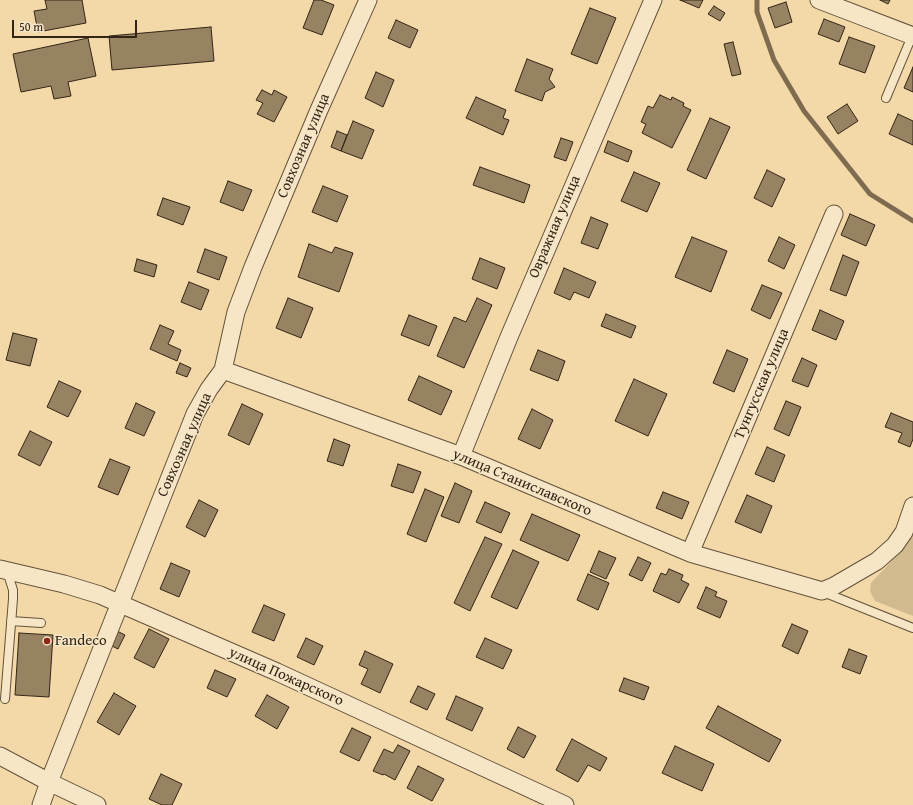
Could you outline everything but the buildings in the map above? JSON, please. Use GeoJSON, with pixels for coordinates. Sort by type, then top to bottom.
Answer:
{"type":"FeatureCollection","features":[{"type":"Feature","properties":{"kind":"street","name":"Совхозная улица"},"geometry":{"type":"LineString","coordinates":[[41,805],[196,414],[209,389],[223,370],[236,312],[245,289],[319,110],[368,0]]}},
{"type":"Feature","properties":{"kind":"street","name":"Овражная улица"},"geometry":{"type":"LineString","coordinates":[[461,456],[509,337],[653,0]]}},
{"type":"Feature","properties":{"kind":"street"},"geometry":{"type":"LineString","coordinates":[[819,0],[913,36]]}},
{"type":"Feature","properties":{"kind":"street","name":"Тунгусская улица"},"geometry":{"type":"LineString","coordinates":[[690,553],[834,214]]}},
{"type":"Feature","properties":{"kind":"street","name":"улица Станиславского"},"geometry":{"type":"LineString","coordinates":[[223,370],[461,456],[690,553],[822,591]]}},
{"type":"Feature","properties":{"kind":"street"},"geometry":{"type":"LineString","coordinates":[[822,591],[834,586],[877,561],[895,545],[904,532],[913,506]]}},
{"type":"Feature","properties":{"kind":"street","name":"улица Пожарского"},"geometry":{"type":"LineString","coordinates":[[3,569],[64,584],[120,603],[277,672],[564,805]]}},
{"type":"Feature","properties":{"kind":"street"},"geometry":{"type":"LineString","coordinates":[[0,756],[97,805]]}},
{"type":"Feature","properties":{"kind":"lane"},"geometry":{"type":"LineString","coordinates":[[886,98],[913,36]]}},
{"type":"Feature","properties":{"kind":"lane"},"geometry":{"type":"LineString","coordinates":[[3,569],[13,590],[12,621],[5,699]]}},
{"type":"Feature","properties":{"kind":"lane"},"geometry":{"type":"LineString","coordinates":[[822,591],[913,628]]}},
{"type":"Feature","properties":{"kind":"lane"},"geometry":{"type":"LineString","coordinates":[[12,621],[41,623]]}},
{"type":"Feature","properties":{"kind":"shaded area"},"geometry":{"type":"Polygon","coordinates":[[[913,529],[913,616],[875,601],[870,591],[871,583],[899,553],[913,529]]]}},
{"type":"Feature","properties":{"kind":"waterway"},"geometry":{"type":"LineString","coordinates":[[757,0],[757,12],[774,60],[804,111],[870,194],[913,221]]}},
{"type":"Feature","properties":{"kind":"place","name":"Fandeco"},"geometry":{"type":"Point","coordinates":[47,641]}}]}
